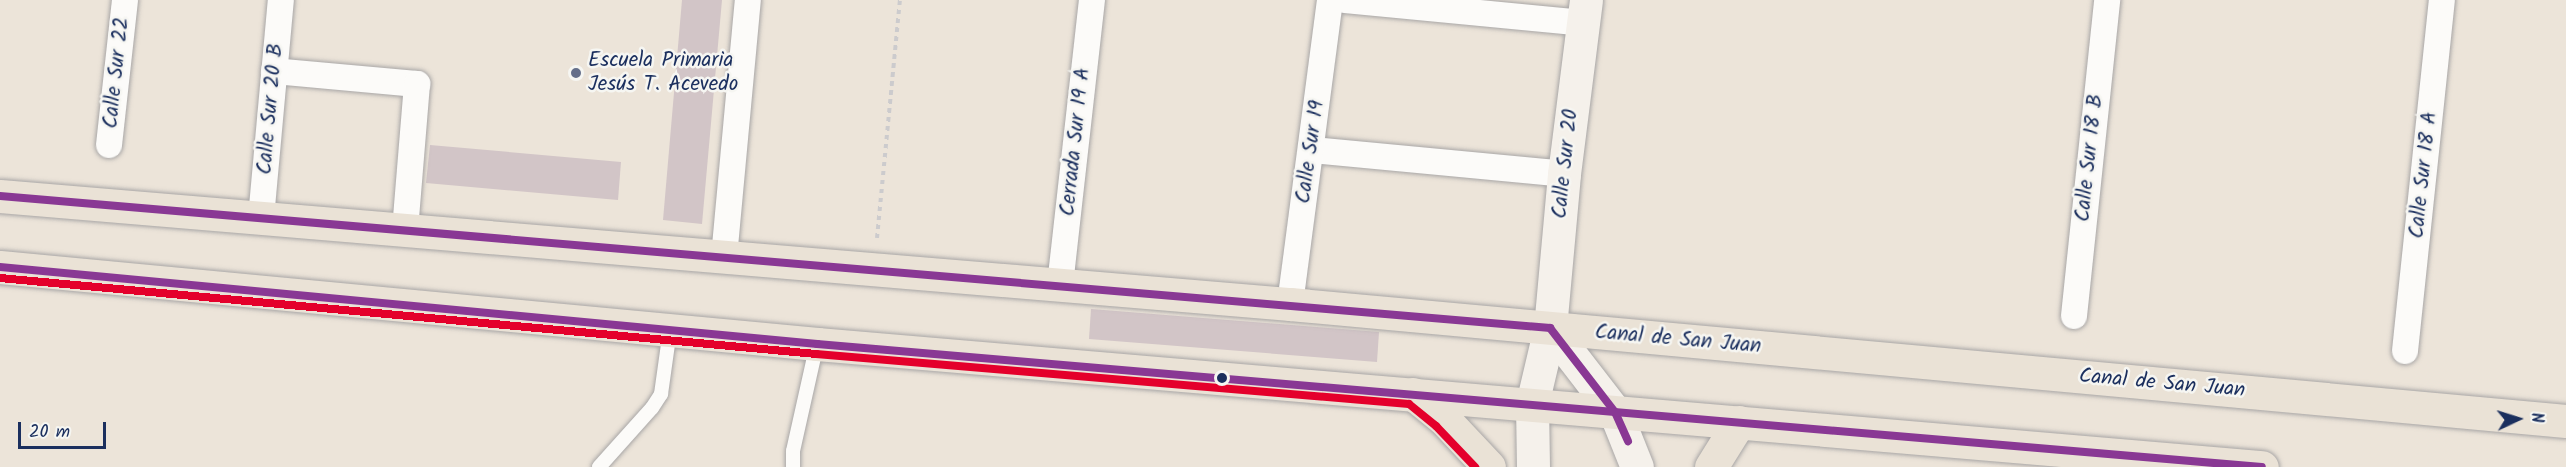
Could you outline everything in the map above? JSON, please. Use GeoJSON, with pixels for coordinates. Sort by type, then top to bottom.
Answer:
{"type":"FeatureCollection","features":[{"type":"Feature","properties":{"kind":"main road","name":"Canal de San Juan"},"geometry":{"type":"LineString","coordinates":[[0,196],[1290,304],[2566,420]]}},
{"type":"Feature","properties":{"kind":"main road"},"geometry":{"type":"LineString","coordinates":[[0,267],[817,344],[1739,422],[2076,459],[2262,467]]}},
{"type":"Feature","properties":{"kind":"main road"},"geometry":{"type":"LineString","coordinates":[[1413,394],[1443,418],[1489,467]]}},
{"type":"Feature","properties":{"kind":"main road"},"geometry":{"type":"LineString","coordinates":[[1711,467],[1739,422]]}},
{"type":"Feature","properties":{"kind":"street","name":"Calle Sur 22"},"geometry":{"type":"LineString","coordinates":[[109,145],[125,0]]}},
{"type":"Feature","properties":{"kind":"street","name":"Calle Sur 20 B"},"geometry":{"type":"LineString","coordinates":[[261,218],[281,0]]}},
{"type":"Feature","properties":{"kind":"street"},"geometry":{"type":"LineString","coordinates":[[724,257],[748,0]]}},
{"type":"Feature","properties":{"kind":"street","name":"Cerrada Sur 19 A"},"geometry":{"type":"LineString","coordinates":[[1060,285],[1092,0]]}},
{"type":"Feature","properties":{"kind":"street","name":"Calle Sur 19"},"geometry":{"type":"LineString","coordinates":[[1290,304],[1330,0]]}},
{"type":"Feature","properties":{"kind":"street"},"geometry":{"type":"LineString","coordinates":[[1345,0],[1584,11]]}},
{"type":"Feature","properties":{"kind":"street","name":"Calle Sur 18 B"},"geometry":{"type":"LineString","coordinates":[[2074,316],[2107,0]]}},
{"type":"Feature","properties":{"kind":"street","name":"Calle Sur 18 A"},"geometry":{"type":"LineString","coordinates":[[2405,351],[2442,0]]}},
{"type":"Feature","properties":{"kind":"street","name":"Calle Sur 20"},"geometry":{"type":"LineString","coordinates":[[1533,467],[1532,404],[1550,328],[1564,174],[1584,11]]}},
{"type":"Feature","properties":{"kind":"street"},"geometry":{"type":"LineString","coordinates":[[274,71],[417,84],[405,229]]}},
{"type":"Feature","properties":{"kind":"street"},"geometry":{"type":"LineString","coordinates":[[1312,150],[1564,174]]}},
{"type":"Feature","properties":{"kind":"street"},"geometry":{"type":"LineString","coordinates":[[1550,328],[1615,412],[1637,467]]}},
{"type":"Feature","properties":{"kind":"lane"},"geometry":{"type":"LineString","coordinates":[[599,467],[652,408],[661,394],[670,330]]}},
{"type":"Feature","properties":{"kind":"lane"},"geometry":{"type":"LineString","coordinates":[[793,467],[793,451],[817,344]]}},
{"type":"Feature","properties":{"kind":"path"},"geometry":{"type":"LineString","coordinates":[[874,269],[900,0]]}},
{"type":"Feature","properties":{"kind":"building"},"geometry":{"type":"Polygon","coordinates":[[[682,0],[722,0],[702,224],[663,220],[682,0]]]}},
{"type":"Feature","properties":{"kind":"building"},"geometry":{"type":"Polygon","coordinates":[[[430,145],[621,162],[618,200],[426,183],[430,145]]]}},
{"type":"Feature","properties":{"kind":"building"},"geometry":{"type":"Polygon","coordinates":[[[1091,309],[1379,332],[1377,362],[1089,339],[1091,309]]]}},
{"type":"Feature","properties":{"kind":"transit line"},"geometry":{"type":"LineString","coordinates":[[0,196],[1550,328],[1615,412],[1628,441]]}},
{"type":"Feature","properties":{"kind":"transit line"},"geometry":{"type":"LineString","coordinates":[[0,267],[817,344],[2262,467]]}},
{"type":"Feature","properties":{"kind":"transit line"},"geometry":{"type":"LineString","coordinates":[[0,278],[816,354],[1409,404],[1436,426],[1475,467]]}},
{"type":"Feature","properties":{"kind":"place","name":"Escuela Primaria Jesús T. Acevedo"},"geometry":{"type":"Point","coordinates":[576,73]}}]}
